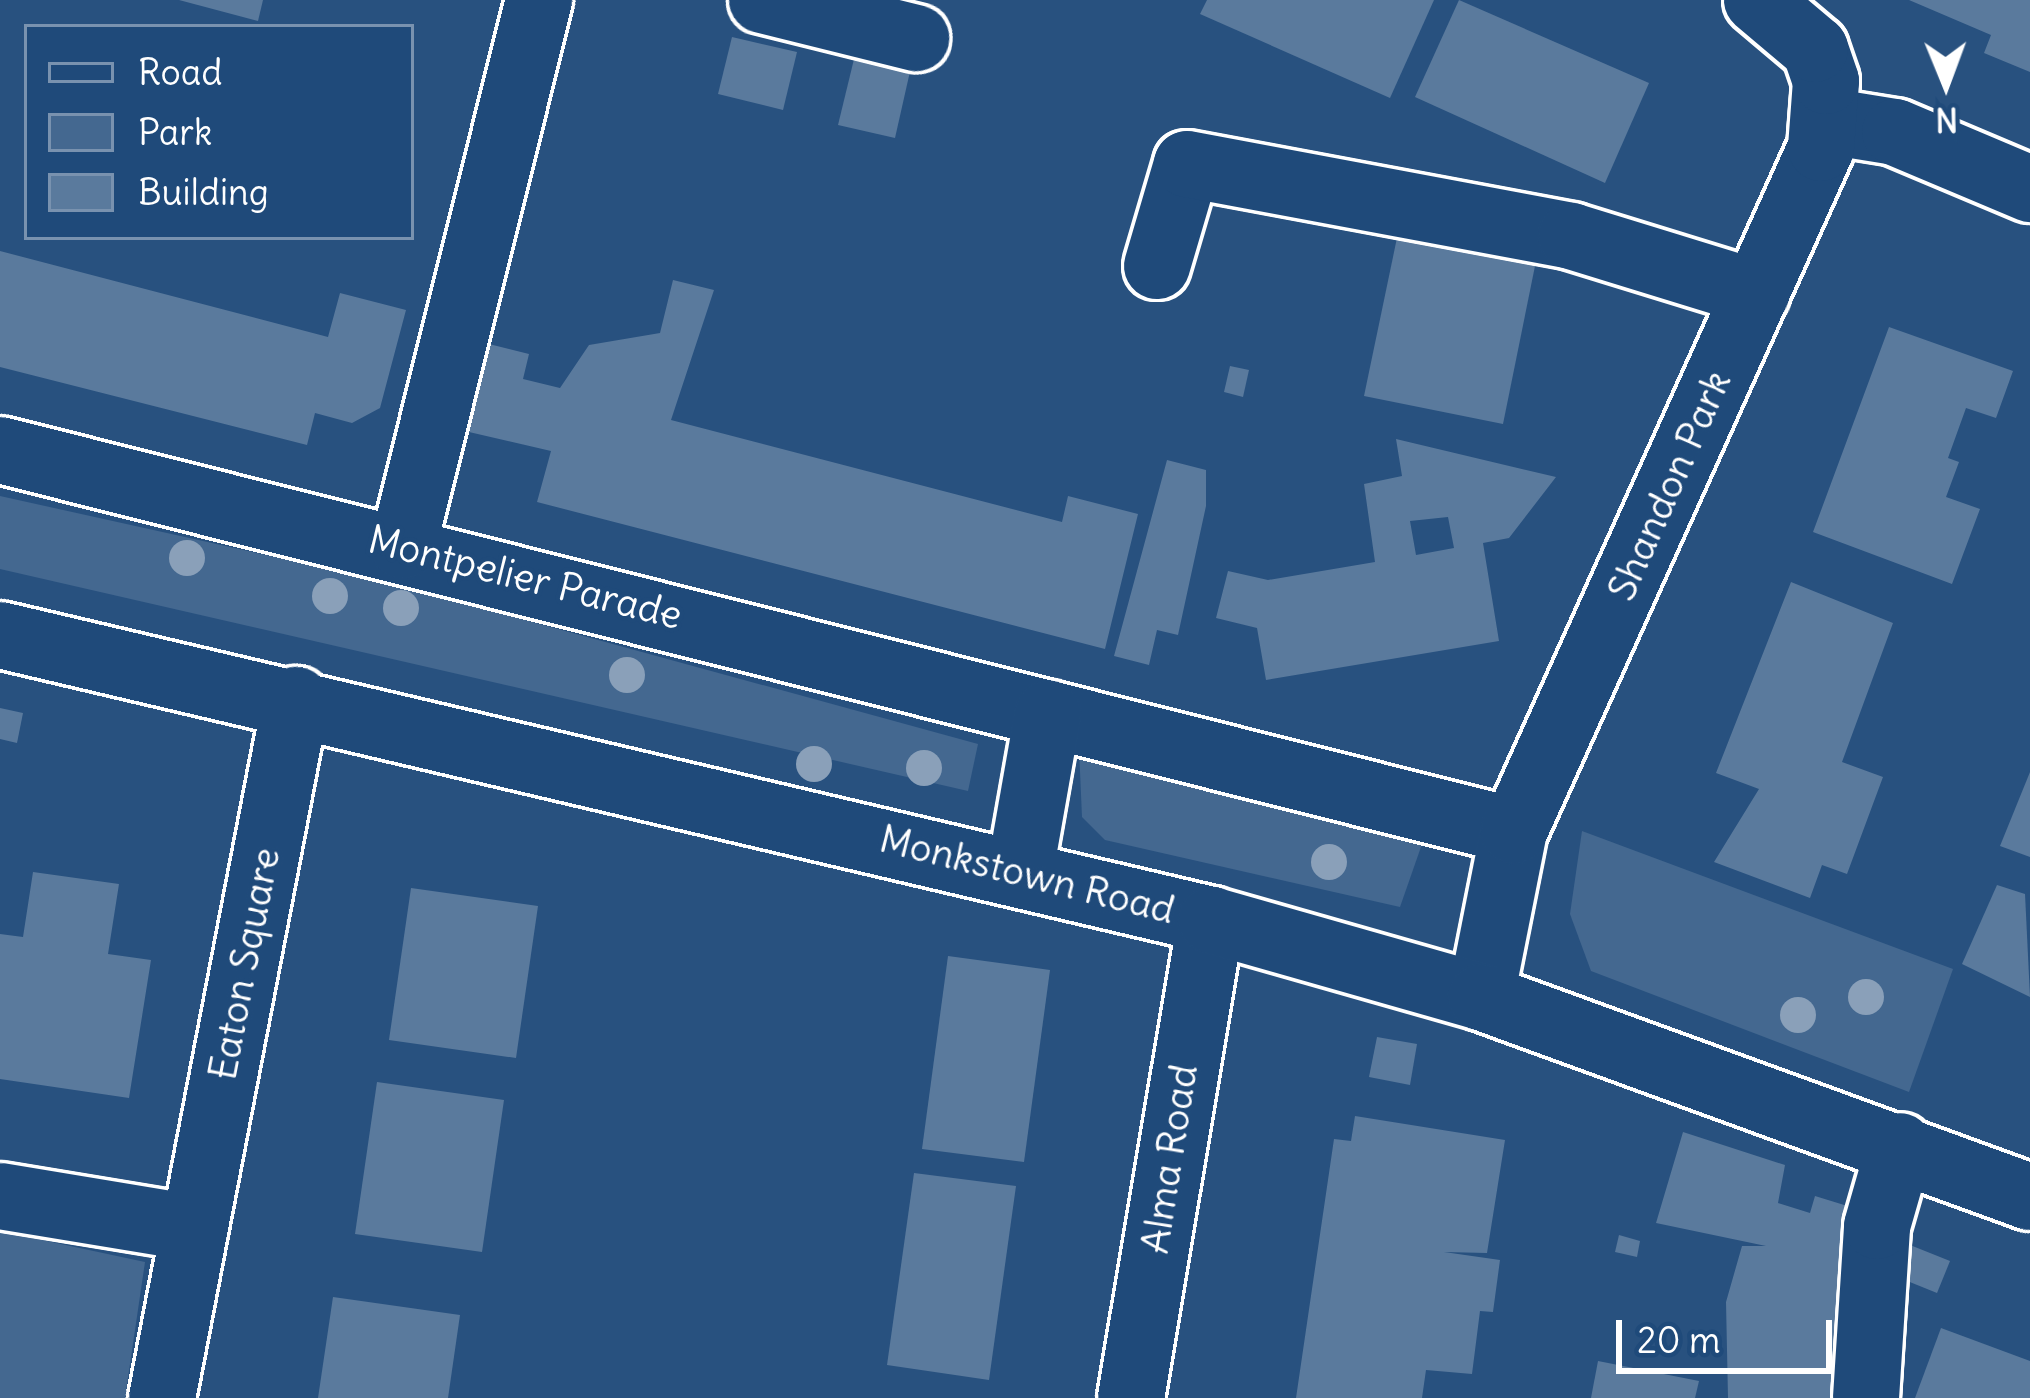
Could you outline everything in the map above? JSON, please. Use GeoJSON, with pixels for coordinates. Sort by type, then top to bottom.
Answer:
{"type":"FeatureCollection","features":[{"type":"Feature","properties":{"kind":"street"},"geometry":{"type":"LineString","coordinates":[[403,546],[539,0]]}},
{"type":"Feature","properties":{"kind":"street"},"geometry":{"type":"LineString","coordinates":[[763,0],[916,38]]}},
{"type":"Feature","properties":{"kind":"street"},"geometry":{"type":"LineString","coordinates":[[1757,0],[1815,49],[1827,121],[1895,132],[2030,190]]}},
{"type":"Feature","properties":{"kind":"street","name":"Shandon Park"},"geometry":{"type":"LineString","coordinates":[[1481,997],[1514,831],[1756,293],[1827,121]]}},
{"type":"Feature","properties":{"kind":"street"},"geometry":{"type":"LineString","coordinates":[[1157,266],[1187,164],[1571,236],[1756,293]]}},
{"type":"Feature","properties":{"kind":"street","name":"Montpelier Parade"},"geometry":{"type":"LineString","coordinates":[[0,450],[403,546],[1514,831]]}},
{"type":"Feature","properties":{"kind":"street","name":"Monkstown Road"},"geometry":{"type":"LineString","coordinates":[[0,635],[296,700],[1211,920],[1481,997],[2030,1197]]}},
{"type":"Feature","properties":{"kind":"street","name":"Eaton Square"},"geometry":{"type":"LineString","coordinates":[[162,1398],[296,700]]}},
{"type":"Feature","properties":{"kind":"street"},"geometry":{"type":"LineString","coordinates":[[1020,872],[1048,713]]}},
{"type":"Feature","properties":{"kind":"street","name":"Alma Road"},"geometry":{"type":"LineString","coordinates":[[1131,1398],[1211,920]]}},
{"type":"Feature","properties":{"kind":"street"},"geometry":{"type":"LineString","coordinates":[[1866,1398],[1877,1226],[1900,1146]]}},
{"type":"Feature","properties":{"kind":"street"},"geometry":{"type":"LineString","coordinates":[[0,1196],[194,1228]]}},
{"type":"Feature","properties":{"kind":"green space"},"geometry":{"type":"Polygon","coordinates":[[[0,496],[379,580],[978,744],[968,791],[0,569],[0,496]]]}},
{"type":"Feature","properties":{"kind":"green space"},"geometry":{"type":"Polygon","coordinates":[[[1079,748],[1422,844],[1400,907],[1105,840],[1082,817],[1079,748]]]}},
{"type":"Feature","properties":{"kind":"green space"},"geometry":{"type":"Polygon","coordinates":[[[1582,831],[1953,969],[1909,1092],[1591,971],[1570,914],[1582,831]]]}},
{"type":"Feature","properties":{"kind":"green space"},"geometry":{"type":"Polygon","coordinates":[[[0,1231],[145,1262],[125,1398],[0,1398],[0,1231]]]}},
{"type":"Feature","properties":{"kind":"building"},"geometry":{"type":"Polygon","coordinates":[[[179,0],[263,0],[258,21],[179,0]]]}},
{"type":"Feature","properties":{"kind":"building"},"geometry":{"type":"Polygon","coordinates":[[[1207,0],[1434,0],[1390,98],[1200,14],[1207,0]]]}},
{"type":"Feature","properties":{"kind":"building"},"geometry":{"type":"Polygon","coordinates":[[[1459,0],[1649,83],[1605,183],[1415,97],[1459,0]]]}},
{"type":"Feature","properties":{"kind":"building"},"geometry":{"type":"Polygon","coordinates":[[[1909,0],[2030,0],[2030,72],[1984,53],[1991,35],[1909,0]]]}},
{"type":"Feature","properties":{"kind":"building"},"geometry":{"type":"Polygon","coordinates":[[[732,37],[797,52],[783,110],[718,94],[732,37]]]}},
{"type":"Feature","properties":{"kind":"building"},"geometry":{"type":"Polygon","coordinates":[[[855,55],[911,67],[895,138],[838,125],[855,55]]]}},
{"type":"Feature","properties":{"kind":"building"},"geometry":{"type":"Polygon","coordinates":[[[1398,233],[1536,261],[1503,424],[1364,396],[1398,233]]]}},
{"type":"Feature","properties":{"kind":"building"},"geometry":{"type":"Polygon","coordinates":[[[0,251],[328,337],[340,293],[406,310],[380,408],[352,423],[315,413],[307,445],[0,367],[0,251]]]}},
{"type":"Feature","properties":{"kind":"building"},"geometry":{"type":"Polygon","coordinates":[[[673,280],[714,290],[671,420],[1062,522],[1068,496],[1138,514],[1105,649],[537,502],[551,451],[469,432],[489,344],[529,354],[523,379],[560,388],[589,345],[660,333],[673,280]]]}},
{"type":"Feature","properties":{"kind":"building"},"geometry":{"type":"Polygon","coordinates":[[[1889,327],[2013,371],[1996,418],[1966,408],[1948,458],[1959,462],[1946,497],[1980,509],[1952,584],[1813,532],[1889,327]]]}},
{"type":"Feature","properties":{"kind":"building"},"geometry":{"type":"Polygon","coordinates":[[[1230,366],[1249,370],[1243,397],[1224,392],[1230,366]]]}},
{"type":"Feature","properties":{"kind":"building"},"geometry":{"type":"Polygon","coordinates":[[[1396,439],[1556,477],[1509,538],[1483,543],[1499,641],[1266,680],[1257,628],[1216,618],[1228,571],[1268,580],[1375,562],[1364,484],[1402,476],[1396,439]],[[1448,517],[1410,521],[1416,555],[1454,548],[1448,517]]]}},
{"type":"Feature","properties":{"kind":"building"},"geometry":{"type":"Polygon","coordinates":[[[1167,460],[1206,470],[1206,506],[1178,635],[1157,630],[1149,665],[1114,656],[1167,460]]]}},
{"type":"Feature","properties":{"kind":"building"},"geometry":{"type":"Polygon","coordinates":[[[1791,582],[1893,623],[1842,762],[1883,777],[1847,874],[1822,865],[1810,898],[1714,862],[1759,789],[1716,773],[1791,582]]]}},
{"type":"Feature","properties":{"kind":"building"},"geometry":{"type":"Polygon","coordinates":[[[0,708],[23,713],[17,743],[0,739],[0,708]]]}},
{"type":"Feature","properties":{"kind":"building"},"geometry":{"type":"Polygon","coordinates":[[[2030,772],[2030,857],[2000,846],[2030,772]]]}},
{"type":"Feature","properties":{"kind":"building"},"geometry":{"type":"Polygon","coordinates":[[[33,872],[119,884],[108,954],[151,960],[129,1098],[0,1079],[0,934],[23,937],[33,872]]]}},
{"type":"Feature","properties":{"kind":"building"},"geometry":{"type":"Polygon","coordinates":[[[1997,885],[2025,894],[2030,997],[1962,964],[1997,885]]]}},
{"type":"Feature","properties":{"kind":"building"},"geometry":{"type":"Polygon","coordinates":[[[411,888],[538,906],[516,1058],[389,1040],[411,888]]]}},
{"type":"Feature","properties":{"kind":"building"},"geometry":{"type":"Polygon","coordinates":[[[948,956],[1050,970],[1024,1162],[922,1149],[948,956]]]}},
{"type":"Feature","properties":{"kind":"building"},"geometry":{"type":"Polygon","coordinates":[[[1377,1037],[1417,1044],[1410,1085],[1369,1077],[1377,1037]]]}},
{"type":"Feature","properties":{"kind":"building"},"geometry":{"type":"Polygon","coordinates":[[[377,1082],[504,1100],[482,1252],[355,1234],[377,1082]]]}},
{"type":"Feature","properties":{"kind":"building"},"geometry":{"type":"Polygon","coordinates":[[[1355,1116],[1505,1140],[1487,1253],[1444,1252],[1500,1260],[1493,1312],[1480,1311],[1472,1374],[1426,1370],[1422,1398],[1296,1398],[1334,1139],[1351,1141],[1355,1116]]]}},
{"type":"Feature","properties":{"kind":"building"},"geometry":{"type":"Polygon","coordinates":[[[1683,1132],[1785,1165],[1778,1203],[1810,1213],[1815,1196],[1854,1208],[1837,1398],[1728,1398],[1726,1302],[1742,1246],[1766,1246],[1656,1223],[1683,1132]]]}},
{"type":"Feature","properties":{"kind":"building"},"geometry":{"type":"Polygon","coordinates":[[[914,1173],[1016,1186],[989,1380],[887,1365],[914,1173]]]}},
{"type":"Feature","properties":{"kind":"building"},"geometry":{"type":"Polygon","coordinates":[[[1619,1235],[1640,1241],[1637,1257],[1615,1252],[1619,1235]]]}},
{"type":"Feature","properties":{"kind":"building"},"geometry":{"type":"Polygon","coordinates":[[[1890,1237],[1950,1261],[1937,1293],[1890,1274],[1890,1237]]]}},
{"type":"Feature","properties":{"kind":"building"},"geometry":{"type":"Polygon","coordinates":[[[333,1297],[460,1315],[448,1398],[318,1398],[333,1297]]]}},
{"type":"Feature","properties":{"kind":"building"},"geometry":{"type":"Polygon","coordinates":[[[1941,1328],[2030,1361],[2030,1398],[1915,1398],[1941,1328]]]}},
{"type":"Feature","properties":{"kind":"building"},"geometry":{"type":"Polygon","coordinates":[[[1598,1361],[1699,1381],[1695,1398],[1591,1398],[1598,1361]]]}}]}
